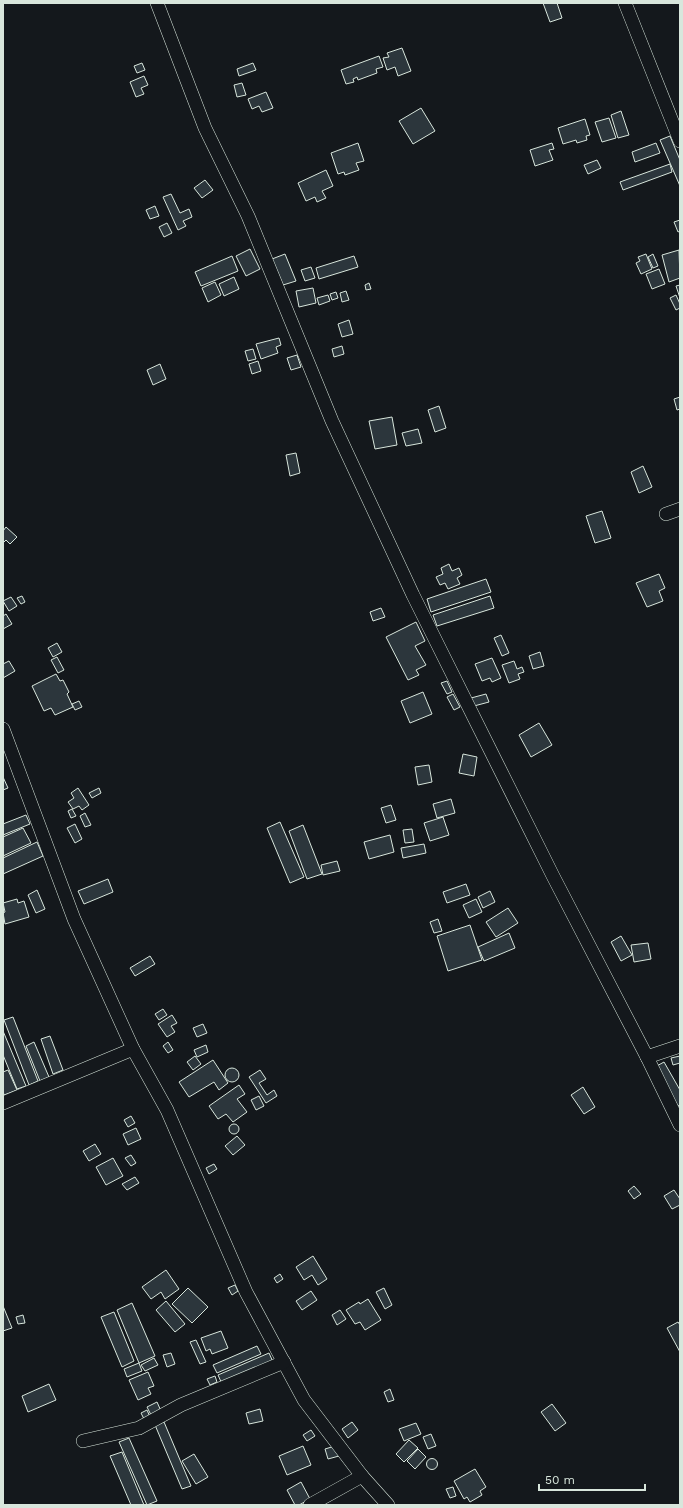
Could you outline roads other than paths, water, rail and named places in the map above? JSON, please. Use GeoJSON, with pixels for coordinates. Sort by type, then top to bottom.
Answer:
{"type":"FeatureCollection","features":[{"type":"Feature","properties":{"kind":"street"},"geometry":{"type":"LineString","coordinates":[[157,3],[205,128],[248,216],[335,428],[413,595],[553,876],[647,1057],[680,1126]]}},
{"type":"Feature","properties":{"kind":"street"},"geometry":{"type":"LineString","coordinates":[[625,3],[680,141]]}},
{"type":"Feature","properties":{"kind":"street"},"geometry":{"type":"LineString","coordinates":[[666,514],[680,509]]}},
{"type":"Feature","properties":{"kind":"street"},"geometry":{"type":"LineString","coordinates":[[3,729],[74,919],[132,1049],[167,1110],[246,1292],[304,1400],[362,1476],[388,1505]]}},
{"type":"Feature","properties":{"kind":"street"},"geometry":{"type":"LineString","coordinates":[[647,1057],[680,1046]]}},
{"type":"Feature","properties":{"kind":"street"},"geometry":{"type":"LineString","coordinates":[[3,1103],[132,1049]]}},
{"type":"Feature","properties":{"kind":"street"},"geometry":{"type":"LineString","coordinates":[[83,1441],[139,1428],[181,1405],[284,1362]]}},
{"type":"Feature","properties":{"kind":"street"},"geometry":{"type":"LineString","coordinates":[[310,1505],[362,1476]]}}]}
